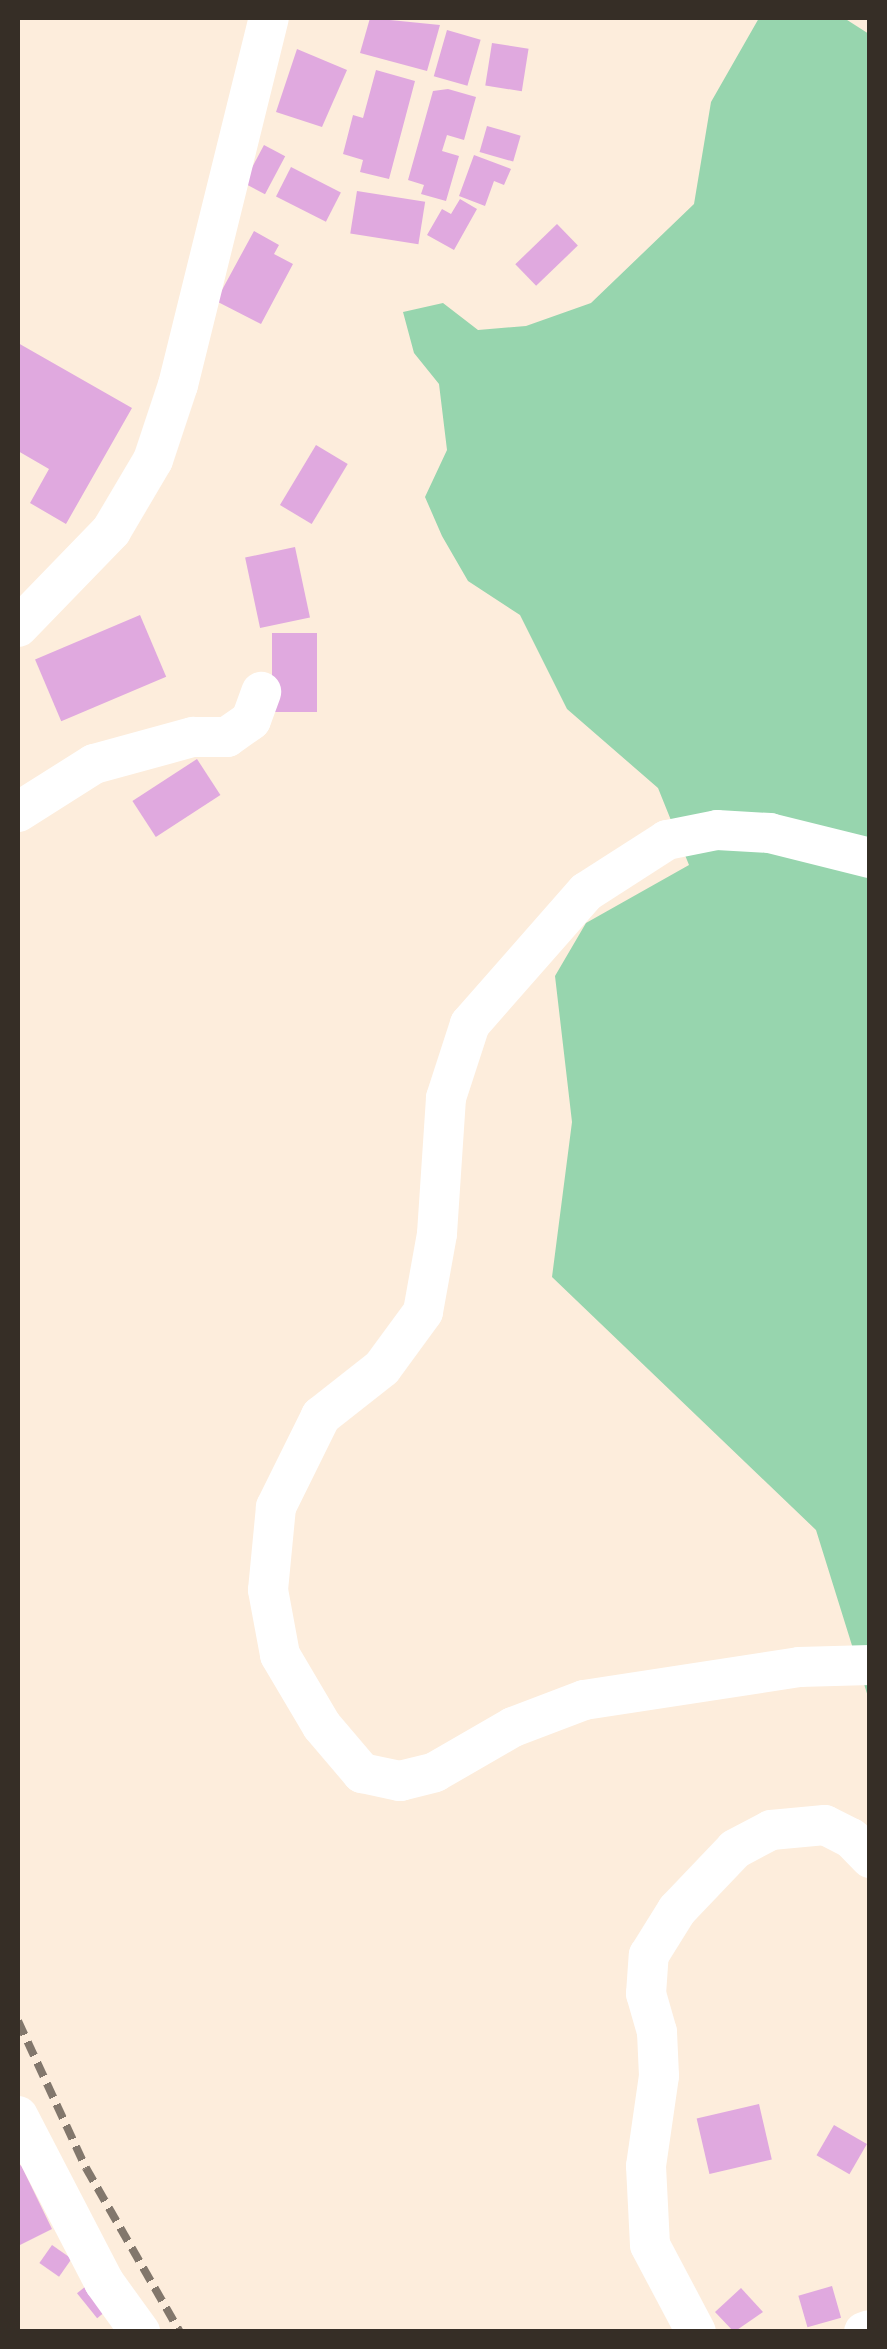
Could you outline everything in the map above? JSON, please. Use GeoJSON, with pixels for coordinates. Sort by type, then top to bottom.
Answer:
{"type":"FeatureCollection","features":[{"type":"Feature","properties":{"kind":"street"},"geometry":{"type":"LineString","coordinates":[[18,627],[111,531],[153,460],[178,385],[269,18]]}},
{"type":"Feature","properties":{"kind":"street"},"geometry":{"type":"LineString","coordinates":[[18,812],[94,764],[193,737],[227,737],[251,720],[260,692]]}},
{"type":"Feature","properties":{"kind":"street"},"geometry":{"type":"LineString","coordinates":[[870,858],[770,834],[718,830],[668,840],[586,892],[470,1024],[446,1098],[437,1234],[423,1312],[382,1368],[321,1416],[276,1507],[268,1590],[280,1655],[322,1726],[362,1773],[400,1782],[584,1700],[799,1667],[870,1665]]}},
{"type":"Feature","properties":{"kind":"street"},"geometry":{"type":"LineString","coordinates":[[696,2332],[650,2246],[646,2166],[659,2076],[657,2032],[646,1994],[649,1955],[677,1910],[735,1849],[771,1830],[824,1825],[851,1838],[870,1858]]}},
{"type":"Feature","properties":{"kind":"street"},"geometry":{"type":"LineString","coordinates":[[18,2116],[104,2282],[140,2332]]}},
{"type":"Feature","properties":{"kind":"green space"},"geometry":{"type":"Polygon","coordinates":[[[759,18],[844,18],[869,34],[869,1700],[816,1530],[552,1277],[572,1122],[555,976],[586,923],[689,865],[658,788],[567,709],[520,615],[468,581],[442,536],[425,497],[447,450],[439,384],[414,353],[403,312],[443,303],[478,330],[526,326],[591,303],[694,204],[711,102],[759,18]]]}},
{"type":"Feature","properties":{"kind":"building"},"geometry":{"type":"Polygon","coordinates":[[[370,18],[440,25],[427,71],[360,53],[370,18]]]}},
{"type":"Feature","properties":{"kind":"building"},"geometry":{"type":"Polygon","coordinates":[[[447,30],[481,40],[467,86],[434,76],[447,30]]]}},
{"type":"Feature","properties":{"kind":"building"},"geometry":{"type":"Polygon","coordinates":[[[492,43],[529,49],[522,91],[485,85],[492,43]]]}},
{"type":"Feature","properties":{"kind":"building"},"geometry":{"type":"Polygon","coordinates":[[[297,49],[347,70],[322,127],[276,112],[297,49]]]}},
{"type":"Feature","properties":{"kind":"building"},"geometry":{"type":"Polygon","coordinates":[[[376,70],[415,81],[389,179],[360,172],[363,160],[343,154],[353,115],[363,118],[376,70]]]}},
{"type":"Feature","properties":{"kind":"building"},"geometry":{"type":"Polygon","coordinates":[[[448,89],[476,97],[464,140],[447,135],[442,151],[459,156],[446,201],[421,194],[424,185],[408,180],[433,91],[448,89]]]}},
{"type":"Feature","properties":{"kind":"building"},"geometry":{"type":"Polygon","coordinates":[[[487,126],[521,136],[513,162],[480,152],[487,126]]]}},
{"type":"Feature","properties":{"kind":"building"},"geometry":{"type":"Polygon","coordinates":[[[264,145],[285,156],[265,194],[244,183],[264,145]]]}},
{"type":"Feature","properties":{"kind":"building"},"geometry":{"type":"Polygon","coordinates":[[[474,155],[511,169],[504,185],[494,181],[485,206],[459,196],[474,155]]]}},
{"type":"Feature","properties":{"kind":"building"},"geometry":{"type":"Polygon","coordinates":[[[291,167],[341,192],[326,222],[276,196],[291,167]]]}},
{"type":"Feature","properties":{"kind":"building"},"geometry":{"type":"Polygon","coordinates":[[[357,191],[425,202],[418,244],[350,233],[357,191]]]}},
{"type":"Feature","properties":{"kind":"building"},"geometry":{"type":"Polygon","coordinates":[[[460,199],[477,209],[454,250],[427,235],[442,209],[451,214],[460,199]]]}},
{"type":"Feature","properties":{"kind":"building"},"geometry":{"type":"Polygon","coordinates":[[[557,224],[578,246],[536,286],[515,264],[557,224]]]}},
{"type":"Feature","properties":{"kind":"building"},"geometry":{"type":"Polygon","coordinates":[[[254,231],[279,245],[274,254],[293,264],[261,324],[216,301],[254,231]]]}},
{"type":"Feature","properties":{"kind":"building"},"geometry":{"type":"Polygon","coordinates":[[[18,343],[132,408],[66,524],[30,503],[49,469],[18,451],[18,343]]]}},
{"type":"Feature","properties":{"kind":"building"},"geometry":{"type":"Polygon","coordinates":[[[316,445],[348,464],[312,524],[280,505],[316,445]]]}},
{"type":"Feature","properties":{"kind":"building"},"geometry":{"type":"Polygon","coordinates":[[[295,547],[310,617],[260,628],[245,558],[295,547]]]}},
{"type":"Feature","properties":{"kind":"building"},"geometry":{"type":"Polygon","coordinates":[[[140,615],[166,677],[61,721],[35,660],[140,615]]]}},
{"type":"Feature","properties":{"kind":"building"},"geometry":{"type":"Polygon","coordinates":[[[272,633],[317,633],[317,712],[272,712],[272,633]]]}},
{"type":"Feature","properties":{"kind":"building"},"geometry":{"type":"Polygon","coordinates":[[[197,759],[220,795],[156,837],[132,801],[197,759]]]}},
{"type":"Feature","properties":{"kind":"building"},"geometry":{"type":"Polygon","coordinates":[[[759,2104],[772,2160],[709,2174],[697,2118],[759,2104]]]}},
{"type":"Feature","properties":{"kind":"building"},"geometry":{"type":"Polygon","coordinates":[[[834,2125],[867,2144],[849,2174],[816,2155],[834,2125]]]}},
{"type":"Feature","properties":{"kind":"building"},"geometry":{"type":"Polygon","coordinates":[[[21,2165],[52,2229],[20,2245],[18,2167],[21,2165]]]}},
{"type":"Feature","properties":{"kind":"building"},"geometry":{"type":"Polygon","coordinates":[[[52,2245],[72,2259],[59,2277],[39,2263],[52,2245]]]}},
{"type":"Feature","properties":{"kind":"building"},"geometry":{"type":"Polygon","coordinates":[[[91,2282],[111,2307],[97,2318],[77,2293],[91,2282]]]}},
{"type":"Feature","properties":{"kind":"building"},"geometry":{"type":"Polygon","coordinates":[[[832,2286],[841,2318],[807,2327],[798,2296],[832,2286]]]}},
{"type":"Feature","properties":{"kind":"building"},"geometry":{"type":"Polygon","coordinates":[[[741,2288],[763,2312],[734,2332],[715,2312],[741,2288]]]}},
{"type":"Feature","properties":{"kind":"railway"},"geometry":{"type":"LineString","coordinates":[[18,2021],[86,2168],[180,2332]]}}]}
